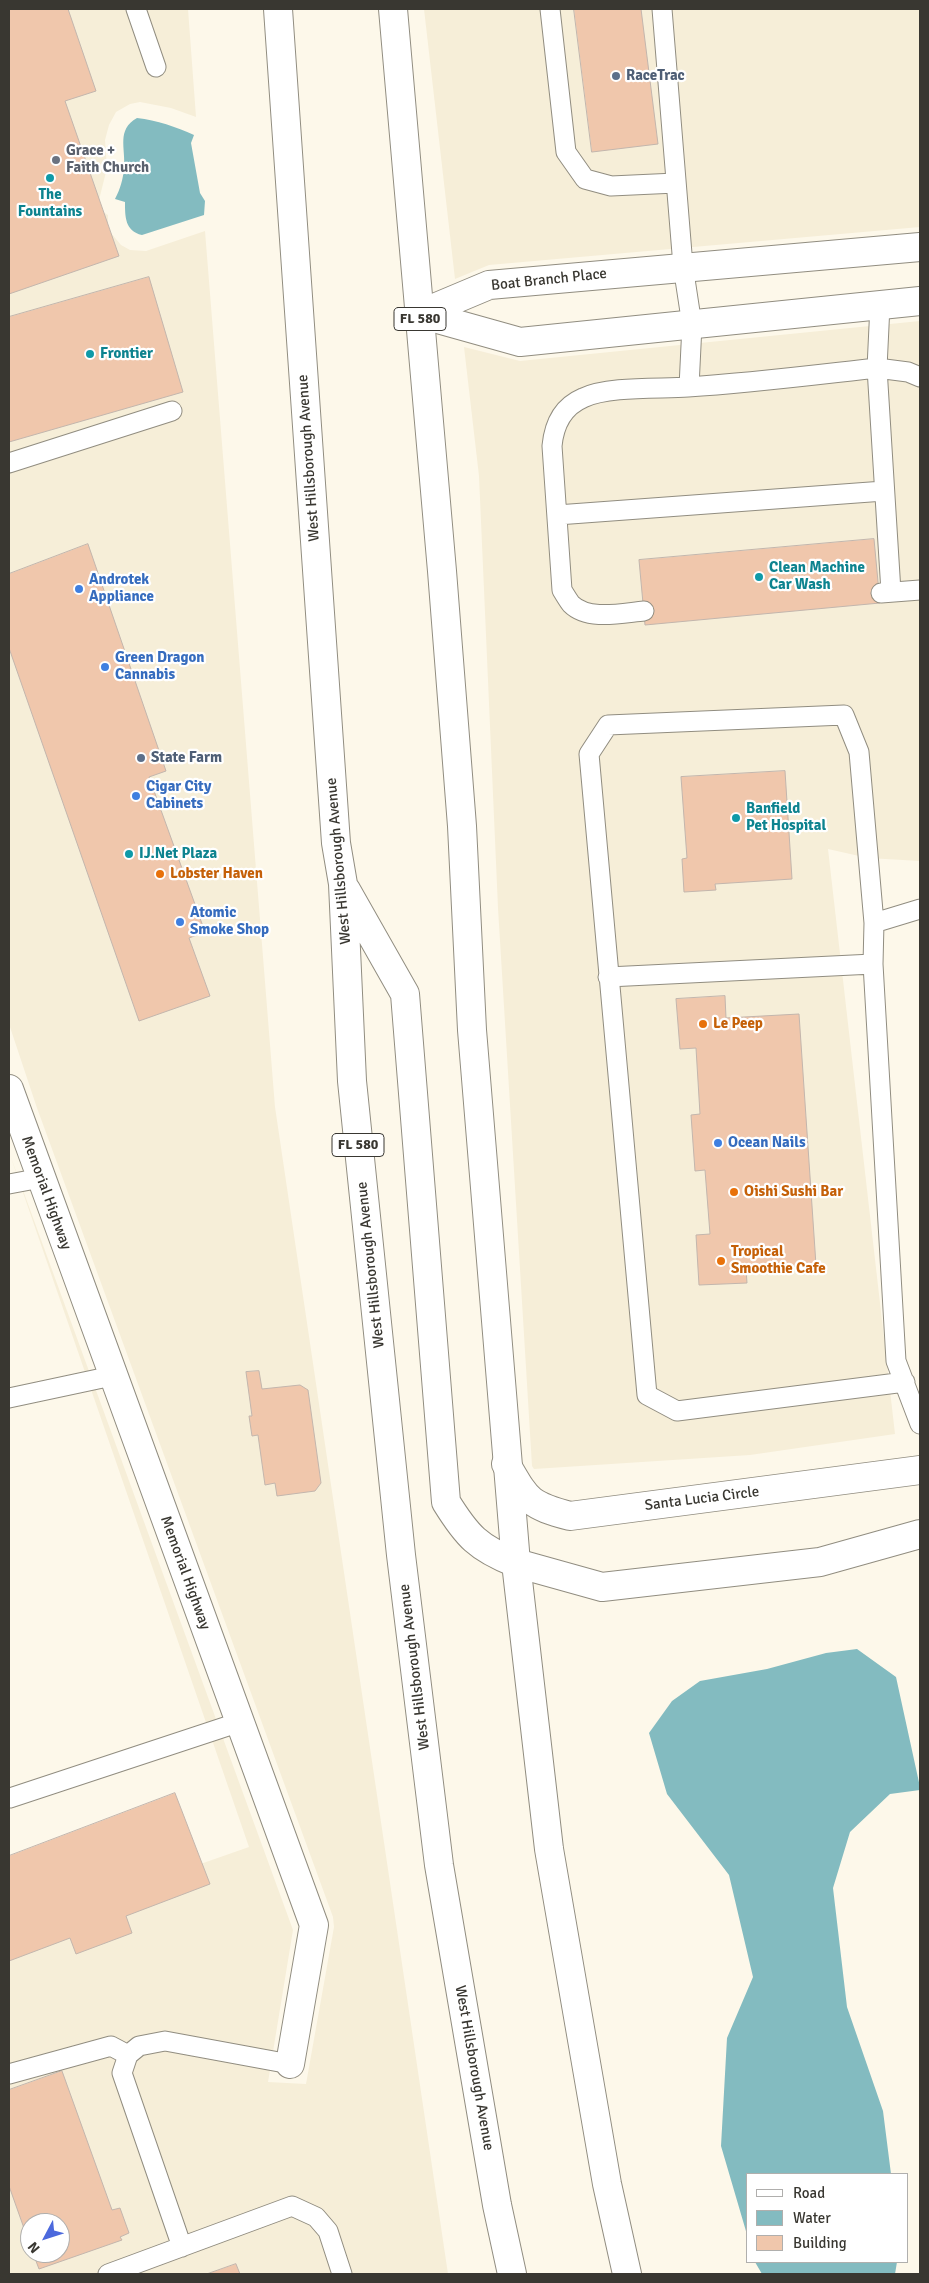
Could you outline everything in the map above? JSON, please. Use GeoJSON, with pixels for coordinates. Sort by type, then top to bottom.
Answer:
{"type":"FeatureCollection","features":[{"type":"Feature","properties":{"kind":"main road","name":"West Hillsborough Avenue"},"geometry":{"type":"LineString","coordinates":[[278,9],[336,842],[343,884],[352,1081],[401,1555],[439,1865],[497,2205],[512,2274]]}},
{"type":"Feature","properties":{"kind":"main road","name":"FL 580"},"geometry":{"type":"LineString","coordinates":[[393,9],[462,826],[472,1030],[506,1464],[516,1563],[549,1849],[607,2184],[627,2274]]}},
{"type":"Feature","properties":{"kind":"main road","name":"Boat Branch Place"},"geometry":{"type":"LineString","coordinates":[[420,314],[489,285],[683,266],[920,247]]}},
{"type":"Feature","properties":{"kind":"main road"},"geometry":{"type":"LineString","coordinates":[[420,314],[520,342],[920,301]]}},
{"type":"Feature","properties":{"kind":"main road"},"geometry":{"type":"LineString","coordinates":[[343,884],[405,994],[446,1502],[464,1530],[491,1553],[516,1563],[602,1587],[820,1562],[920,1534]]}},
{"type":"Feature","properties":{"kind":"main road","name":"Memorial Highway"},"geometry":{"type":"LineString","coordinates":[[9,1089],[112,1376],[314,1925],[290,2064]]}},
{"type":"Feature","properties":{"kind":"main road","name":"Santa Lucia Circle"},"geometry":{"type":"LineString","coordinates":[[506,1464],[524,1495],[542,1508],[570,1516],[920,1470]]}},
{"type":"Feature","properties":{"kind":"lane"},"geometry":{"type":"LineString","coordinates":[[136,9],[156,67]]}},
{"type":"Feature","properties":{"kind":"lane"},"geometry":{"type":"LineString","coordinates":[[550,9],[566,152],[586,179],[612,186],[676,183]]}},
{"type":"Feature","properties":{"kind":"lane"},"geometry":{"type":"LineString","coordinates":[[662,9],[683,266],[692,324],[689,387]]}},
{"type":"Feature","properties":{"kind":"lane"},"geometry":{"type":"LineString","coordinates":[[880,305],[877,368],[884,491],[885,592],[920,590]]}},
{"type":"Feature","properties":{"kind":"lane"},"geometry":{"type":"LineString","coordinates":[[644,611],[610,614],[588,613],[572,604],[562,590],[552,446],[553,430],[558,419],[568,407],[582,398],[602,392],[689,387],[877,368],[908,372],[920,376]]}},
{"type":"Feature","properties":{"kind":"lane"},"geometry":{"type":"LineString","coordinates":[[9,463],[172,411]]}},
{"type":"Feature","properties":{"kind":"lane"},"geometry":{"type":"LineString","coordinates":[[557,515],[884,491]]}},
{"type":"Feature","properties":{"kind":"lane"},"geometry":{"type":"LineString","coordinates":[[905,1382],[677,1411],[647,1395],[589,754],[608,725],[844,715],[859,752],[874,923],[873,964],[896,1361],[905,1382],[920,1424]]}},
{"type":"Feature","properties":{"kind":"lane"},"geometry":{"type":"LineString","coordinates":[[874,923],[920,909]]}},
{"type":"Feature","properties":{"kind":"lane"},"geometry":{"type":"LineString","coordinates":[[608,978],[873,964]]}},
{"type":"Feature","properties":{"kind":"lane"},"geometry":{"type":"LineString","coordinates":[[9,1184],[41,1178]]}},
{"type":"Feature","properties":{"kind":"lane"},"geometry":{"type":"LineString","coordinates":[[9,1398],[112,1376]]}},
{"type":"Feature","properties":{"kind":"lane"},"geometry":{"type":"LineString","coordinates":[[10,1798],[240,1722]]}},
{"type":"Feature","properties":{"kind":"lane"},"geometry":{"type":"LineString","coordinates":[[182,2247],[122,2073],[128,2055],[139,2046],[164,2041],[290,2064]]}},
{"type":"Feature","properties":{"kind":"lane"},"geometry":{"type":"LineString","coordinates":[[9,2074],[111,2046],[128,2055]]}},
{"type":"Feature","properties":{"kind":"lane"},"geometry":{"type":"LineString","coordinates":[[108,2274],[292,2206],[316,2217],[328,2231],[342,2274]]}},
{"type":"Feature","properties":{"kind":"shaded area"},"geometry":{"type":"Polygon","coordinates":[[[9,9],[188,9],[196,117],[171,108],[140,102],[130,104],[116,112],[109,125],[105,140],[107,168],[98,204],[103,212],[108,215],[108,228],[111,233],[121,245],[130,250],[146,251],[205,231],[275,1107],[448,2274],[9,2274],[9,1931],[249,1847],[9,1152],[293,1930],[268,2082],[306,2084],[334,1927],[333,1917],[37,1108],[9,1024],[9,9]]]}},
{"type":"Feature","properties":{"kind":"shaded area"},"geometry":{"type":"Polygon","coordinates":[[[424,9],[920,9],[920,227],[489,265],[455,279],[424,9]]]}},
{"type":"Feature","properties":{"kind":"shaded area"},"geometry":{"type":"Polygon","coordinates":[[[920,321],[920,861],[868,858],[828,849],[895,1434],[750,1455],[534,1469],[532,1466],[498,908],[479,476],[464,347],[520,361],[920,321]]]}},
{"type":"Feature","properties":{"kind":"water"},"geometry":{"type":"Polygon","coordinates":[[[137,118],[166,124],[194,135],[191,143],[200,193],[205,201],[204,215],[142,235],[129,227],[126,218],[125,202],[115,199],[124,172],[124,134],[130,123],[137,118]]]}},
{"type":"Feature","properties":{"kind":"water"},"geometry":{"type":"Polygon","coordinates":[[[857,1649],[896,1677],[920,1787],[920,1790],[890,1794],[850,1832],[833,1888],[847,2007],[883,2111],[891,2173],[746,2173],[746,2231],[721,2146],[727,2038],[753,1977],[729,1875],[667,1794],[649,1733],[672,1701],[700,1681],[767,1669],[826,1653],[857,1649]]]}},
{"type":"Feature","properties":{"kind":"water"},"geometry":{"type":"Polygon","coordinates":[[[756,2263],[897,2263],[895,2274],[762,2274],[756,2263]]]}},
{"type":"Feature","properties":{"kind":"building","name":"The Fountains"},"geometry":{"type":"Polygon","coordinates":[[[9,9],[68,9],[96,91],[65,101],[119,256],[9,294],[9,9]]]}},
{"type":"Feature","properties":{"kind":"building","name":"RaceTrac"},"geometry":{"type":"Polygon","coordinates":[[[574,9],[641,9],[658,144],[592,152],[574,9]]]}},
{"type":"Feature","properties":{"kind":"building","name":"Frontier"},"geometry":{"type":"Polygon","coordinates":[[[149,277],[183,392],[9,442],[9,317],[149,277]]]}},
{"type":"Feature","properties":{"kind":"building","name":"Clean Machine Car Wash"},"geometry":{"type":"Polygon","coordinates":[[[874,539],[880,603],[645,625],[639,560],[874,539]]]}},
{"type":"Feature","properties":{"kind":"building","name":"IJ.Net Plaza"},"geometry":{"type":"Polygon","coordinates":[[[88,544],[166,771],[149,777],[205,932],[189,938],[210,996],[139,1021],[9,648],[9,574],[88,544]]]}},
{"type":"Feature","properties":{"kind":"building","name":"Banfield Pet Hospital"},"geometry":{"type":"Polygon","coordinates":[[[785,771],[792,879],[715,884],[716,890],[684,892],[682,859],[687,858],[681,777],[785,771]]]}},
{"type":"Feature","properties":{"kind":"building"},"geometry":{"type":"Polygon","coordinates":[[[725,996],[726,1018],[799,1014],[816,1265],[746,1269],[747,1283],[699,1285],[696,1235],[710,1234],[705,1170],[695,1171],[691,1115],[700,1114],[696,1048],[680,1049],[676,999],[725,996]]]}},
{"type":"Feature","properties":{"kind":"building"},"geometry":{"type":"Polygon","coordinates":[[[259,1371],[262,1389],[300,1385],[308,1390],[321,1483],[315,1491],[277,1496],[275,1483],[265,1485],[258,1435],[252,1436],[249,1416],[252,1416],[246,1372],[259,1371]]]}},
{"type":"Feature","properties":{"kind":"building"},"geometry":{"type":"Polygon","coordinates":[[[175,1793],[210,1884],[126,1916],[132,1933],[76,1954],[70,1938],[9,1961],[9,1856],[175,1793]]]}},
{"type":"Feature","properties":{"kind":"building"},"geometry":{"type":"Polygon","coordinates":[[[62,2071],[112,2210],[120,2208],[129,2233],[120,2237],[122,2240],[70,2258],[70,2213],[20,2213],[20,2217],[9,2186],[9,2090],[62,2071]]]}},
{"type":"Feature","properties":{"kind":"building"},"geometry":{"type":"Polygon","coordinates":[[[37,2263],[56,2263],[39,2269],[37,2263]]]}},
{"type":"Feature","properties":{"kind":"building"},"geometry":{"type":"Polygon","coordinates":[[[236,2264],[240,2274],[207,2274],[236,2264]]]}},
{"type":"Feature","properties":{"kind":"place","name":"RaceTrac"},"geometry":{"type":"Point","coordinates":[616,76]}},
{"type":"Feature","properties":{"kind":"place","name":"Grace + Faith Church"},"geometry":{"type":"Point","coordinates":[56,160]}},
{"type":"Feature","properties":{"kind":"place","name":"The Fountains"},"geometry":{"type":"Point","coordinates":[50,178]}},
{"type":"Feature","properties":{"kind":"place","name":"Frontier"},"geometry":{"type":"Point","coordinates":[90,354]}},
{"type":"Feature","properties":{"kind":"place","name":"Clean Machine Car Wash"},"geometry":{"type":"Point","coordinates":[759,577]}},
{"type":"Feature","properties":{"kind":"place","name":"Androtek Appliance"},"geometry":{"type":"Point","coordinates":[79,589]}},
{"type":"Feature","properties":{"kind":"place","name":"Green Dragon Cannabis"},"geometry":{"type":"Point","coordinates":[105,667]}},
{"type":"Feature","properties":{"kind":"place","name":"State Farm"},"geometry":{"type":"Point","coordinates":[141,758]}},
{"type":"Feature","properties":{"kind":"place","name":"Cigar City Cabinets"},"geometry":{"type":"Point","coordinates":[136,796]}},
{"type":"Feature","properties":{"kind":"place","name":"Banfield Pet Hospital"},"geometry":{"type":"Point","coordinates":[736,818]}},
{"type":"Feature","properties":{"kind":"place","name":"IJ.Net Plaza"},"geometry":{"type":"Point","coordinates":[129,854]}},
{"type":"Feature","properties":{"kind":"place","name":"Lobster Haven"},"geometry":{"type":"Point","coordinates":[160,874]}},
{"type":"Feature","properties":{"kind":"place","name":"Atomic Smoke Shop"},"geometry":{"type":"Point","coordinates":[180,922]}},
{"type":"Feature","properties":{"kind":"place","name":"Le Peep"},"geometry":{"type":"Point","coordinates":[703,1024]}},
{"type":"Feature","properties":{"kind":"place","name":"Ocean Nails"},"geometry":{"type":"Point","coordinates":[718,1143]}},
{"type":"Feature","properties":{"kind":"place","name":"Oishi Sushi Bar"},"geometry":{"type":"Point","coordinates":[734,1192]}},
{"type":"Feature","properties":{"kind":"place","name":"Tropical Smoothie Cafe"},"geometry":{"type":"Point","coordinates":[721,1261]}}]}
